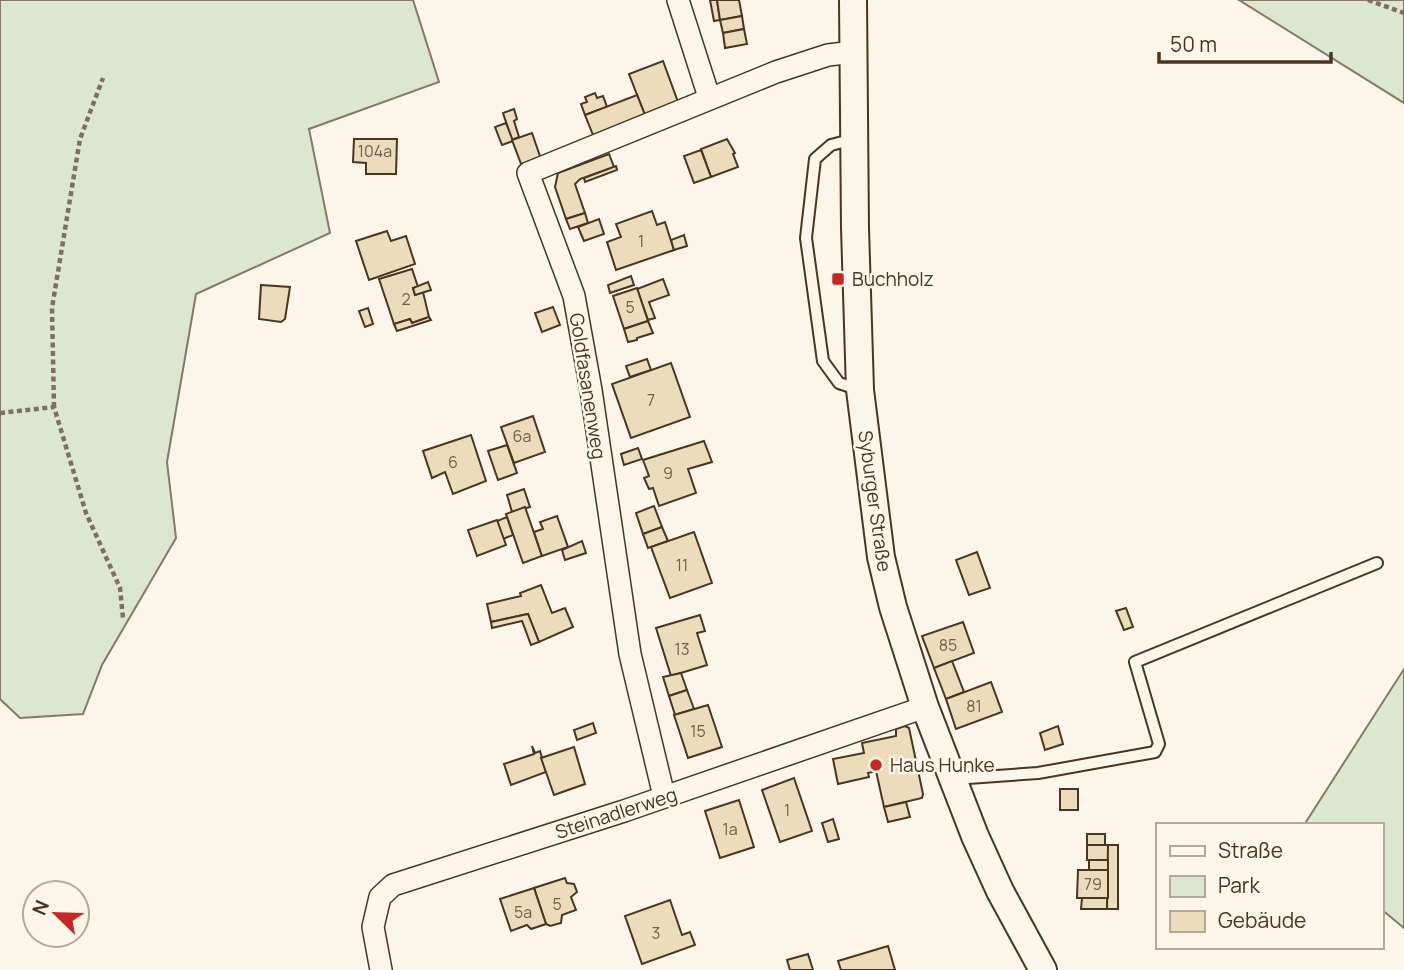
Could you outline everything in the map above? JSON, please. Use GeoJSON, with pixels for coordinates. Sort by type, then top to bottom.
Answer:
{"type":"FeatureCollection","features":[{"type":"Feature","properties":{"kind":"street"},"geometry":{"type":"LineString","coordinates":[[677,0],[709,97]]}},
{"type":"Feature","properties":{"kind":"street","name":"Syburger Straße"},"geometry":{"type":"LineString","coordinates":[[853,0],[856,308],[860,390],[881,556],[893,607],[925,707],[1000,891],[1043,970]]}},
{"type":"Feature","properties":{"kind":"street","name":"Goldfasanenweg"},"geometry":{"type":"LineString","coordinates":[[664,796],[630,654],[591,390],[574,296],[528,173],[709,97],[776,72],[828,55],[853,52]]}},
{"type":"Feature","properties":{"kind":"street","name":"Steinadlerweg"},"geometry":{"type":"LineString","coordinates":[[381,970],[373,927],[380,897],[393,885],[925,707]]}},
{"type":"Feature","properties":{"kind":"lane"},"geometry":{"type":"LineString","coordinates":[[854,139],[831,145],[815,159],[806,238],[822,361],[839,383],[860,390]]}},
{"type":"Feature","properties":{"kind":"lane"},"geometry":{"type":"LineString","coordinates":[[954,779],[1038,773],[1155,752],[1159,744],[1135,662],[1377,563]]}},
{"type":"Feature","properties":{"kind":"path"},"geometry":{"type":"LineString","coordinates":[[1368,0],[1404,13]]}},
{"type":"Feature","properties":{"kind":"path"},"geometry":{"type":"LineString","coordinates":[[103,78],[80,139],[52,308],[54,407],[86,513],[120,589],[122,618]]}},
{"type":"Feature","properties":{"kind":"path"},"geometry":{"type":"LineString","coordinates":[[0,414],[54,407]]}},
{"type":"Feature","properties":{"kind":"green space"},"geometry":{"type":"Polygon","coordinates":[[[0,0],[413,0],[439,82],[309,129],[330,233],[196,294],[167,462],[176,538],[102,665],[83,714],[20,718],[0,699],[0,0]]]}},
{"type":"Feature","properties":{"kind":"green space"},"geometry":{"type":"Polygon","coordinates":[[[1239,0],[1404,0],[1404,103],[1239,0]]]}},
{"type":"Feature","properties":{"kind":"green space"},"geometry":{"type":"Polygon","coordinates":[[[1404,669],[1404,928],[1383,911],[1383,823],[1305,823],[1404,669]]]}},
{"type":"Feature","properties":{"kind":"building"},"geometry":{"type":"Polygon","coordinates":[[[710,0],[717,0],[720,20],[714,21],[710,0]]]}},
{"type":"Feature","properties":{"kind":"building"},"geometry":{"type":"Polygon","coordinates":[[[717,0],[739,0],[742,16],[720,20],[717,0]]]}},
{"type":"Feature","properties":{"kind":"building"},"geometry":{"type":"Polygon","coordinates":[[[742,16],[744,29],[723,33],[720,20],[742,16]]]}},
{"type":"Feature","properties":{"kind":"building"},"geometry":{"type":"Polygon","coordinates":[[[744,29],[747,44],[725,48],[723,33],[744,29]]]}},
{"type":"Feature","properties":{"kind":"building"},"geometry":{"type":"Polygon","coordinates":[[[663,61],[678,102],[645,115],[629,74],[663,61]]]}},
{"type":"Feature","properties":{"kind":"building"},"geometry":{"type":"Polygon","coordinates":[[[595,93],[597,98],[603,96],[607,107],[585,115],[581,104],[587,102],[585,97],[595,93]]]}},
{"type":"Feature","properties":{"kind":"building"},"geometry":{"type":"Polygon","coordinates":[[[637,95],[645,115],[593,135],[585,115],[637,95]]]}},
{"type":"Feature","properties":{"kind":"building"},"geometry":{"type":"Polygon","coordinates":[[[514,109],[517,119],[514,121],[519,137],[512,140],[503,113],[514,109]]]}},
{"type":"Feature","properties":{"kind":"building"},"geometry":{"type":"Polygon","coordinates":[[[506,123],[513,141],[502,145],[495,127],[506,123]]]}},
{"type":"Feature","properties":{"kind":"building"},"geometry":{"type":"Polygon","coordinates":[[[532,133],[542,162],[523,169],[512,140],[532,133]]]}},
{"type":"Feature","properties":{"kind":"building"},"geometry":{"type":"Polygon","coordinates":[[[354,139],[397,139],[396,174],[366,174],[366,163],[353,162],[354,139]]]}},
{"type":"Feature","properties":{"kind":"building"},"geometry":{"type":"Polygon","coordinates":[[[727,139],[735,153],[733,154],[738,167],[711,177],[701,149],[727,139]]]}},
{"type":"Feature","properties":{"kind":"building"},"geometry":{"type":"Polygon","coordinates":[[[701,150],[711,177],[694,183],[684,156],[701,150]]]}},
{"type":"Feature","properties":{"kind":"building"},"geometry":{"type":"Polygon","coordinates":[[[609,154],[614,167],[580,179],[575,184],[585,213],[566,219],[555,187],[558,173],[609,154]]]}},
{"type":"Feature","properties":{"kind":"building"},"geometry":{"type":"Polygon","coordinates":[[[616,166],[617,170],[585,182],[584,178],[616,166]]]}},
{"type":"Feature","properties":{"kind":"building"},"geometry":{"type":"Polygon","coordinates":[[[652,211],[657,225],[665,222],[674,250],[616,270],[607,242],[621,237],[616,224],[652,211]]]}},
{"type":"Feature","properties":{"kind":"building"},"geometry":{"type":"Polygon","coordinates":[[[585,213],[588,223],[570,229],[566,219],[585,213]]]}},
{"type":"Feature","properties":{"kind":"building"},"geometry":{"type":"Polygon","coordinates":[[[599,219],[604,234],[584,241],[578,227],[599,219]]]}},
{"type":"Feature","properties":{"kind":"building"},"geometry":{"type":"Polygon","coordinates":[[[387,231],[391,241],[406,236],[415,264],[369,280],[356,241],[387,231]]]}},
{"type":"Feature","properties":{"kind":"building"},"geometry":{"type":"Polygon","coordinates":[[[684,235],[687,246],[674,250],[671,240],[684,235]]]}},
{"type":"Feature","properties":{"kind":"building"},"geometry":{"type":"Polygon","coordinates":[[[412,269],[418,287],[413,288],[415,295],[423,292],[429,317],[412,323],[410,319],[394,324],[379,279],[412,269]]]}},
{"type":"Feature","properties":{"kind":"building"},"geometry":{"type":"Polygon","coordinates":[[[631,276],[634,285],[610,293],[608,285],[631,276]]]}},
{"type":"Feature","properties":{"kind":"building"},"geometry":{"type":"Polygon","coordinates":[[[663,279],[669,295],[649,302],[655,318],[648,320],[637,289],[663,279]]]}},
{"type":"Feature","properties":{"kind":"building"},"geometry":{"type":"Polygon","coordinates":[[[428,282],[431,290],[415,295],[413,288],[428,282]]]}},
{"type":"Feature","properties":{"kind":"building"},"geometry":{"type":"Polygon","coordinates":[[[261,285],[290,287],[285,319],[281,322],[259,319],[261,285]]]}},
{"type":"Feature","properties":{"kind":"building"},"geometry":{"type":"Polygon","coordinates":[[[637,288],[648,321],[624,329],[613,296],[637,288]]]}},
{"type":"Feature","properties":{"kind":"building"},"geometry":{"type":"Polygon","coordinates":[[[553,307],[560,325],[542,332],[535,313],[553,307]]]}},
{"type":"Feature","properties":{"kind":"building"},"geometry":{"type":"Polygon","coordinates":[[[368,308],[373,324],[365,327],[359,311],[368,308]]]}},
{"type":"Feature","properties":{"kind":"building"},"geometry":{"type":"Polygon","coordinates":[[[429,317],[431,320],[397,331],[394,324],[410,319],[412,323],[429,317]]]}},
{"type":"Feature","properties":{"kind":"building"},"geometry":{"type":"Polygon","coordinates":[[[648,321],[653,333],[628,342],[624,329],[648,321]]]}},
{"type":"Feature","properties":{"kind":"building"},"geometry":{"type":"Polygon","coordinates":[[[647,359],[651,370],[630,377],[626,366],[647,359]]]}},
{"type":"Feature","properties":{"kind":"building"},"geometry":{"type":"Polygon","coordinates":[[[671,363],[690,417],[631,438],[612,384],[671,363]]]}},
{"type":"Feature","properties":{"kind":"building"},"geometry":{"type":"Polygon","coordinates":[[[533,416],[545,452],[514,463],[501,427],[533,416]]]}},
{"type":"Feature","properties":{"kind":"building"},"geometry":{"type":"Polygon","coordinates":[[[471,435],[486,481],[453,494],[445,472],[432,478],[423,451],[471,435]]]}},
{"type":"Feature","properties":{"kind":"building"},"geometry":{"type":"Polygon","coordinates":[[[704,441],[712,462],[688,469],[696,493],[659,506],[653,488],[649,489],[644,478],[649,476],[643,460],[704,441]]]}},
{"type":"Feature","properties":{"kind":"building"},"geometry":{"type":"Polygon","coordinates":[[[507,445],[517,473],[498,480],[488,451],[507,445]]]}},
{"type":"Feature","properties":{"kind":"building"},"geometry":{"type":"Polygon","coordinates":[[[638,448],[642,459],[624,465],[621,454],[638,448]]]}},
{"type":"Feature","properties":{"kind":"building"},"geometry":{"type":"Polygon","coordinates":[[[524,489],[530,507],[512,512],[507,495],[524,489]]]}},
{"type":"Feature","properties":{"kind":"building"},"geometry":{"type":"Polygon","coordinates":[[[654,506],[662,527],[643,534],[636,513],[654,506]]]}},
{"type":"Feature","properties":{"kind":"building"},"geometry":{"type":"Polygon","coordinates":[[[525,507],[542,556],[523,563],[506,514],[525,507]]]}},
{"type":"Feature","properties":{"kind":"building"},"geometry":{"type":"Polygon","coordinates":[[[557,516],[568,547],[542,556],[534,532],[543,529],[540,522],[557,516]]]}},
{"type":"Feature","properties":{"kind":"building"},"geometry":{"type":"Polygon","coordinates":[[[507,517],[513,535],[503,539],[497,521],[507,517]]]}},
{"type":"Feature","properties":{"kind":"building"},"geometry":{"type":"Polygon","coordinates":[[[497,520],[506,545],[477,556],[468,530],[497,520]]]}},
{"type":"Feature","properties":{"kind":"building"},"geometry":{"type":"Polygon","coordinates":[[[662,527],[668,541],[648,548],[643,534],[662,527]]]}},
{"type":"Feature","properties":{"kind":"building"},"geometry":{"type":"Polygon","coordinates":[[[694,532],[712,583],[670,598],[651,547],[694,532]]]}},
{"type":"Feature","properties":{"kind":"building"},"geometry":{"type":"Polygon","coordinates":[[[582,541],[586,553],[565,560],[562,550],[582,541]]]}},
{"type":"Feature","properties":{"kind":"building"},"geometry":{"type":"Polygon","coordinates":[[[977,552],[990,588],[969,595],[956,560],[977,552]]]}},
{"type":"Feature","properties":{"kind":"building"},"geometry":{"type":"Polygon","coordinates":[[[541,585],[552,613],[565,608],[573,627],[539,642],[528,614],[491,622],[487,604],[521,596],[520,593],[541,585]]]}},
{"type":"Feature","properties":{"kind":"building"},"geometry":{"type":"Polygon","coordinates":[[[1126,608],[1133,627],[1124,630],[1116,611],[1126,608]]]}},
{"type":"Feature","properties":{"kind":"building"},"geometry":{"type":"Polygon","coordinates":[[[528,614],[539,642],[531,645],[522,621],[492,628],[491,622],[528,614]]]}},
{"type":"Feature","properties":{"kind":"building"},"geometry":{"type":"Polygon","coordinates":[[[700,615],[705,631],[697,633],[707,665],[671,676],[656,628],[700,615]]]}},
{"type":"Feature","properties":{"kind":"building"},"geometry":{"type":"Polygon","coordinates":[[[963,622],[974,653],[934,668],[922,636],[963,622]]]}},
{"type":"Feature","properties":{"kind":"building"},"geometry":{"type":"Polygon","coordinates":[[[952,661],[964,692],[946,699],[934,668],[952,661]]]}},
{"type":"Feature","properties":{"kind":"building"},"geometry":{"type":"Polygon","coordinates":[[[681,673],[687,690],[669,696],[663,677],[681,673]]]}},
{"type":"Feature","properties":{"kind":"building"},"geometry":{"type":"Polygon","coordinates":[[[991,682],[1002,712],[956,729],[946,699],[991,682]]]}},
{"type":"Feature","properties":{"kind":"building"},"geometry":{"type":"Polygon","coordinates":[[[687,690],[694,709],[675,715],[669,696],[687,690]]]}},
{"type":"Feature","properties":{"kind":"building"},"geometry":{"type":"Polygon","coordinates":[[[708,705],[722,747],[688,758],[674,715],[708,705]]]}},
{"type":"Feature","properties":{"kind":"building"},"geometry":{"type":"Polygon","coordinates":[[[593,723],[596,733],[577,740],[574,730],[593,723]]]}},
{"type":"Feature","properties":{"kind":"building","name":"Haus Hunke"},"geometry":{"type":"Polygon","coordinates":[[[905,726],[909,728],[922,798],[884,807],[876,771],[868,773],[869,777],[838,784],[833,759],[864,753],[862,743],[896,736],[896,729],[905,726]]]}},
{"type":"Feature","properties":{"kind":"building"},"geometry":{"type":"Polygon","coordinates":[[[1058,726],[1063,744],[1045,750],[1040,733],[1058,726]]]}},
{"type":"Feature","properties":{"kind":"building"},"geometry":{"type":"Polygon","coordinates":[[[532,746],[535,753],[540,751],[546,772],[511,785],[504,764],[534,754],[532,746]]]}},
{"type":"Feature","properties":{"kind":"building"},"geometry":{"type":"Polygon","coordinates":[[[574,747],[585,784],[554,795],[541,758],[574,747]]]}},
{"type":"Feature","properties":{"kind":"building"},"geometry":{"type":"Polygon","coordinates":[[[794,778],[812,831],[780,842],[762,790],[794,778]]]}},
{"type":"Feature","properties":{"kind":"building"},"geometry":{"type":"Polygon","coordinates":[[[1060,789],[1078,789],[1078,810],[1060,810],[1060,789]]]}},
{"type":"Feature","properties":{"kind":"building"},"geometry":{"type":"Polygon","coordinates":[[[739,800],[754,847],[720,858],[705,811],[739,800]]]}},
{"type":"Feature","properties":{"kind":"building"},"geometry":{"type":"Polygon","coordinates":[[[906,802],[910,817],[888,822],[884,807],[906,802]]]}},
{"type":"Feature","properties":{"kind":"building"},"geometry":{"type":"Polygon","coordinates":[[[833,819],[839,839],[828,842],[822,823],[833,819]]]}},
{"type":"Feature","properties":{"kind":"building"},"geometry":{"type":"Polygon","coordinates":[[[1087,834],[1105,834],[1105,845],[1087,845],[1087,834]]]}},
{"type":"Feature","properties":{"kind":"building"},"geometry":{"type":"Polygon","coordinates":[[[1087,845],[1108,845],[1108,860],[1087,860],[1087,845]]]}},
{"type":"Feature","properties":{"kind":"building"},"geometry":{"type":"Polygon","coordinates":[[[1108,845],[1118,845],[1118,909],[1107,909],[1108,845]]]}},
{"type":"Feature","properties":{"kind":"building"},"geometry":{"type":"Polygon","coordinates":[[[1089,860],[1108,860],[1108,870],[1089,870],[1089,860]]]}},
{"type":"Feature","properties":{"kind":"building"},"geometry":{"type":"Polygon","coordinates":[[[1078,870],[1108,870],[1108,898],[1077,898],[1078,870]]]}},
{"type":"Feature","properties":{"kind":"building"},"geometry":{"type":"Polygon","coordinates":[[[565,878],[567,883],[574,884],[577,892],[571,897],[576,910],[562,915],[561,923],[550,926],[546,924],[534,888],[565,878]]]}},
{"type":"Feature","properties":{"kind":"building"},"geometry":{"type":"Polygon","coordinates":[[[534,888],[546,924],[531,929],[527,925],[511,931],[500,899],[534,888]]]}},
{"type":"Feature","properties":{"kind":"building"},"geometry":{"type":"Polygon","coordinates":[[[1082,898],[1107,898],[1107,909],[1081,909],[1082,898]]]}},
{"type":"Feature","properties":{"kind":"building"},"geometry":{"type":"Polygon","coordinates":[[[670,900],[682,935],[690,932],[695,945],[642,964],[625,916],[670,900]]]}},
{"type":"Feature","properties":{"kind":"building"},"geometry":{"type":"Polygon","coordinates":[[[888,946],[895,970],[841,970],[838,961],[888,946]]]}},
{"type":"Feature","properties":{"kind":"building"},"geometry":{"type":"Polygon","coordinates":[[[808,954],[813,970],[790,970],[787,960],[808,954]]]}},
{"type":"Feature","properties":{"kind":"place","name":"Buchholz"},"geometry":{"type":"Point","coordinates":[838,279]}},
{"type":"Feature","properties":{"kind":"place","name":"Haus Hunke"},"geometry":{"type":"Point","coordinates":[876,765]}}]}
